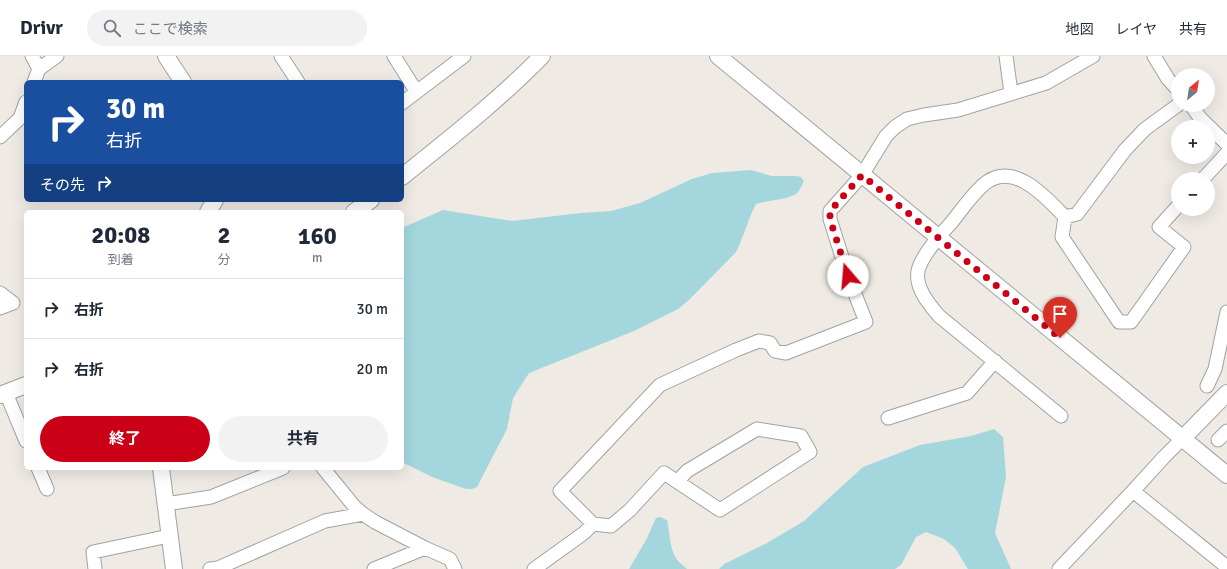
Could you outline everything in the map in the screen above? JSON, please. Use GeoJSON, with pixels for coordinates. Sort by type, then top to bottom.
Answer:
{"type":"FeatureCollection","features":[{"type":"Feature","properties":{"kind":"street"},"geometry":{"type":"LineString","coordinates":[[32,56],[39,69]]}},
{"type":"Feature","properties":{"kind":"street"},"geometry":{"type":"LineString","coordinates":[[35,80],[39,69],[58,56]]}},
{"type":"Feature","properties":{"kind":"street"},"geometry":{"type":"LineString","coordinates":[[166,56],[182,80]]}},
{"type":"Feature","properties":{"kind":"street"},"geometry":{"type":"LineString","coordinates":[[281,56],[297,80]]}},
{"type":"Feature","properties":{"kind":"street"},"geometry":{"type":"LineString","coordinates":[[394,56],[416,91]]}},
{"type":"Feature","properties":{"kind":"street"},"geometry":{"type":"LineString","coordinates":[[404,101],[464,56]]}},
{"type":"Feature","properties":{"kind":"street"},"geometry":{"type":"LineString","coordinates":[[404,175],[439,148],[519,79],[542,56]]}},
{"type":"Feature","properties":{"kind":"street"},"geometry":{"type":"LineString","coordinates":[[718,56],[1227,475]]}},
{"type":"Feature","properties":{"kind":"street"},"geometry":{"type":"LineString","coordinates":[[1006,56],[1011,93]]}},
{"type":"Feature","properties":{"kind":"street"},"geometry":{"type":"LineString","coordinates":[[678,481],[687,471],[757,429],[801,436],[810,452],[720,510],[664,473],[630,510],[611,526],[593,524],[560,491],[660,385],[759,341],[770,343],[775,351],[786,353],[866,322],[848,276],[830,219],[830,211],[862,175],[886,136],[895,127],[908,119],[958,110],[1046,83],[1093,56]]}},
{"type":"Feature","properties":{"kind":"street"},"geometry":{"type":"LineString","coordinates":[[1154,56],[1171,82]]}},
{"type":"Feature","properties":{"kind":"street"},"geometry":{"type":"LineString","coordinates":[[0,137],[20,118],[24,107]]}},
{"type":"Feature","properties":{"kind":"street"},"geometry":{"type":"LineString","coordinates":[[1065,217],[1077,214],[1125,150],[1145,129],[1171,110]]}},
{"type":"Feature","properties":{"kind":"street"},"geometry":{"type":"LineString","coordinates":[[1196,112],[1200,118],[1227,144]]}},
{"type":"Feature","properties":{"kind":"street"},"geometry":{"type":"LineString","coordinates":[[1209,172],[1227,153]]}},
{"type":"Feature","properties":{"kind":"street"},"geometry":{"type":"LineString","coordinates":[[1061,416],[939,316],[926,301],[919,285],[918,271],[923,260],[938,237],[982,185],[993,178],[1008,176],[1023,180],[1040,193],[1065,217]]}},
{"type":"Feature","properties":{"kind":"street"},"geometry":{"type":"LineString","coordinates":[[357,210],[368,202]]}},
{"type":"Feature","properties":{"kind":"street"},"geometry":{"type":"LineString","coordinates":[[1065,217],[1062,237],[1119,322],[1131,322],[1184,247],[1159,227],[1171,214]]}},
{"type":"Feature","properties":{"kind":"street"},"geometry":{"type":"LineString","coordinates":[[0,293],[13,303],[0,308]]}},
{"type":"Feature","properties":{"kind":"street"},"geometry":{"type":"LineString","coordinates":[[1207,386],[1215,369],[1227,312]]}},
{"type":"Feature","properties":{"kind":"street"},"geometry":{"type":"LineString","coordinates":[[888,418],[967,393],[995,361]]}},
{"type":"Feature","properties":{"kind":"street"},"geometry":{"type":"LineString","coordinates":[[24,386],[3,394],[24,437]]}},
{"type":"Feature","properties":{"kind":"street"},"geometry":{"type":"LineString","coordinates":[[1059,569],[1164,456],[1227,393]]}},
{"type":"Feature","properties":{"kind":"street"},"geometry":{"type":"LineString","coordinates":[[1218,440],[1227,431]]}},
{"type":"Feature","properties":{"kind":"street"},"geometry":{"type":"LineString","coordinates":[[39,470],[47,489]]}},
{"type":"Feature","properties":{"kind":"street"},"geometry":{"type":"LineString","coordinates":[[161,470],[174,569]]}},
{"type":"Feature","properties":{"kind":"street"},"geometry":{"type":"LineString","coordinates":[[166,504],[211,497],[277,470]]}},
{"type":"Feature","properties":{"kind":"street"},"geometry":{"type":"LineString","coordinates":[[325,470],[354,506],[363,514],[375,522],[425,548],[450,559],[455,569]]}},
{"type":"Feature","properties":{"kind":"street"},"geometry":{"type":"LineString","coordinates":[[1133,491],[1227,567]]}},
{"type":"Feature","properties":{"kind":"street"},"geometry":{"type":"LineString","coordinates":[[210,569],[218,568],[325,521],[363,514]]}},
{"type":"Feature","properties":{"kind":"street"},"geometry":{"type":"LineString","coordinates":[[534,569],[593,524]]}},
{"type":"Feature","properties":{"kind":"street"},"geometry":{"type":"LineString","coordinates":[[96,569],[93,552],[169,536]]}},
{"type":"Feature","properties":{"kind":"street"},"geometry":{"type":"LineString","coordinates":[[374,569],[425,548]]}},
{"type":"Feature","properties":{"kind":"water"},"geometry":{"type":"Polygon","coordinates":[[[751,170],[772,176],[801,177],[804,181],[798,192],[793,195],[784,199],[756,204],[736,252],[689,300],[678,309],[634,331],[529,373],[513,398],[507,429],[477,487],[466,489],[432,477],[404,463],[404,227],[443,210],[512,221],[611,211],[640,203],[692,179],[712,173],[751,170]]]}},
{"type":"Feature","properties":{"kind":"water"},"geometry":{"type":"Polygon","coordinates":[[[994,429],[1003,437],[1006,477],[995,533],[1011,569],[968,569],[955,548],[944,539],[926,532],[916,537],[901,565],[895,569],[719,569],[724,564],[767,543],[804,521],[863,467],[920,445],[971,436],[994,429]]]}},
{"type":"Feature","properties":{"kind":"water"},"geometry":{"type":"Polygon","coordinates":[[[660,517],[667,520],[674,554],[678,561],[687,569],[629,569],[646,540],[656,518],[660,517]]]}},
{"type":"Feature","properties":{"kind":"route"},"geometry":{"type":"LineString","coordinates":[[848,276],[830,219],[830,211],[862,175],[1060,338]]}}]}
